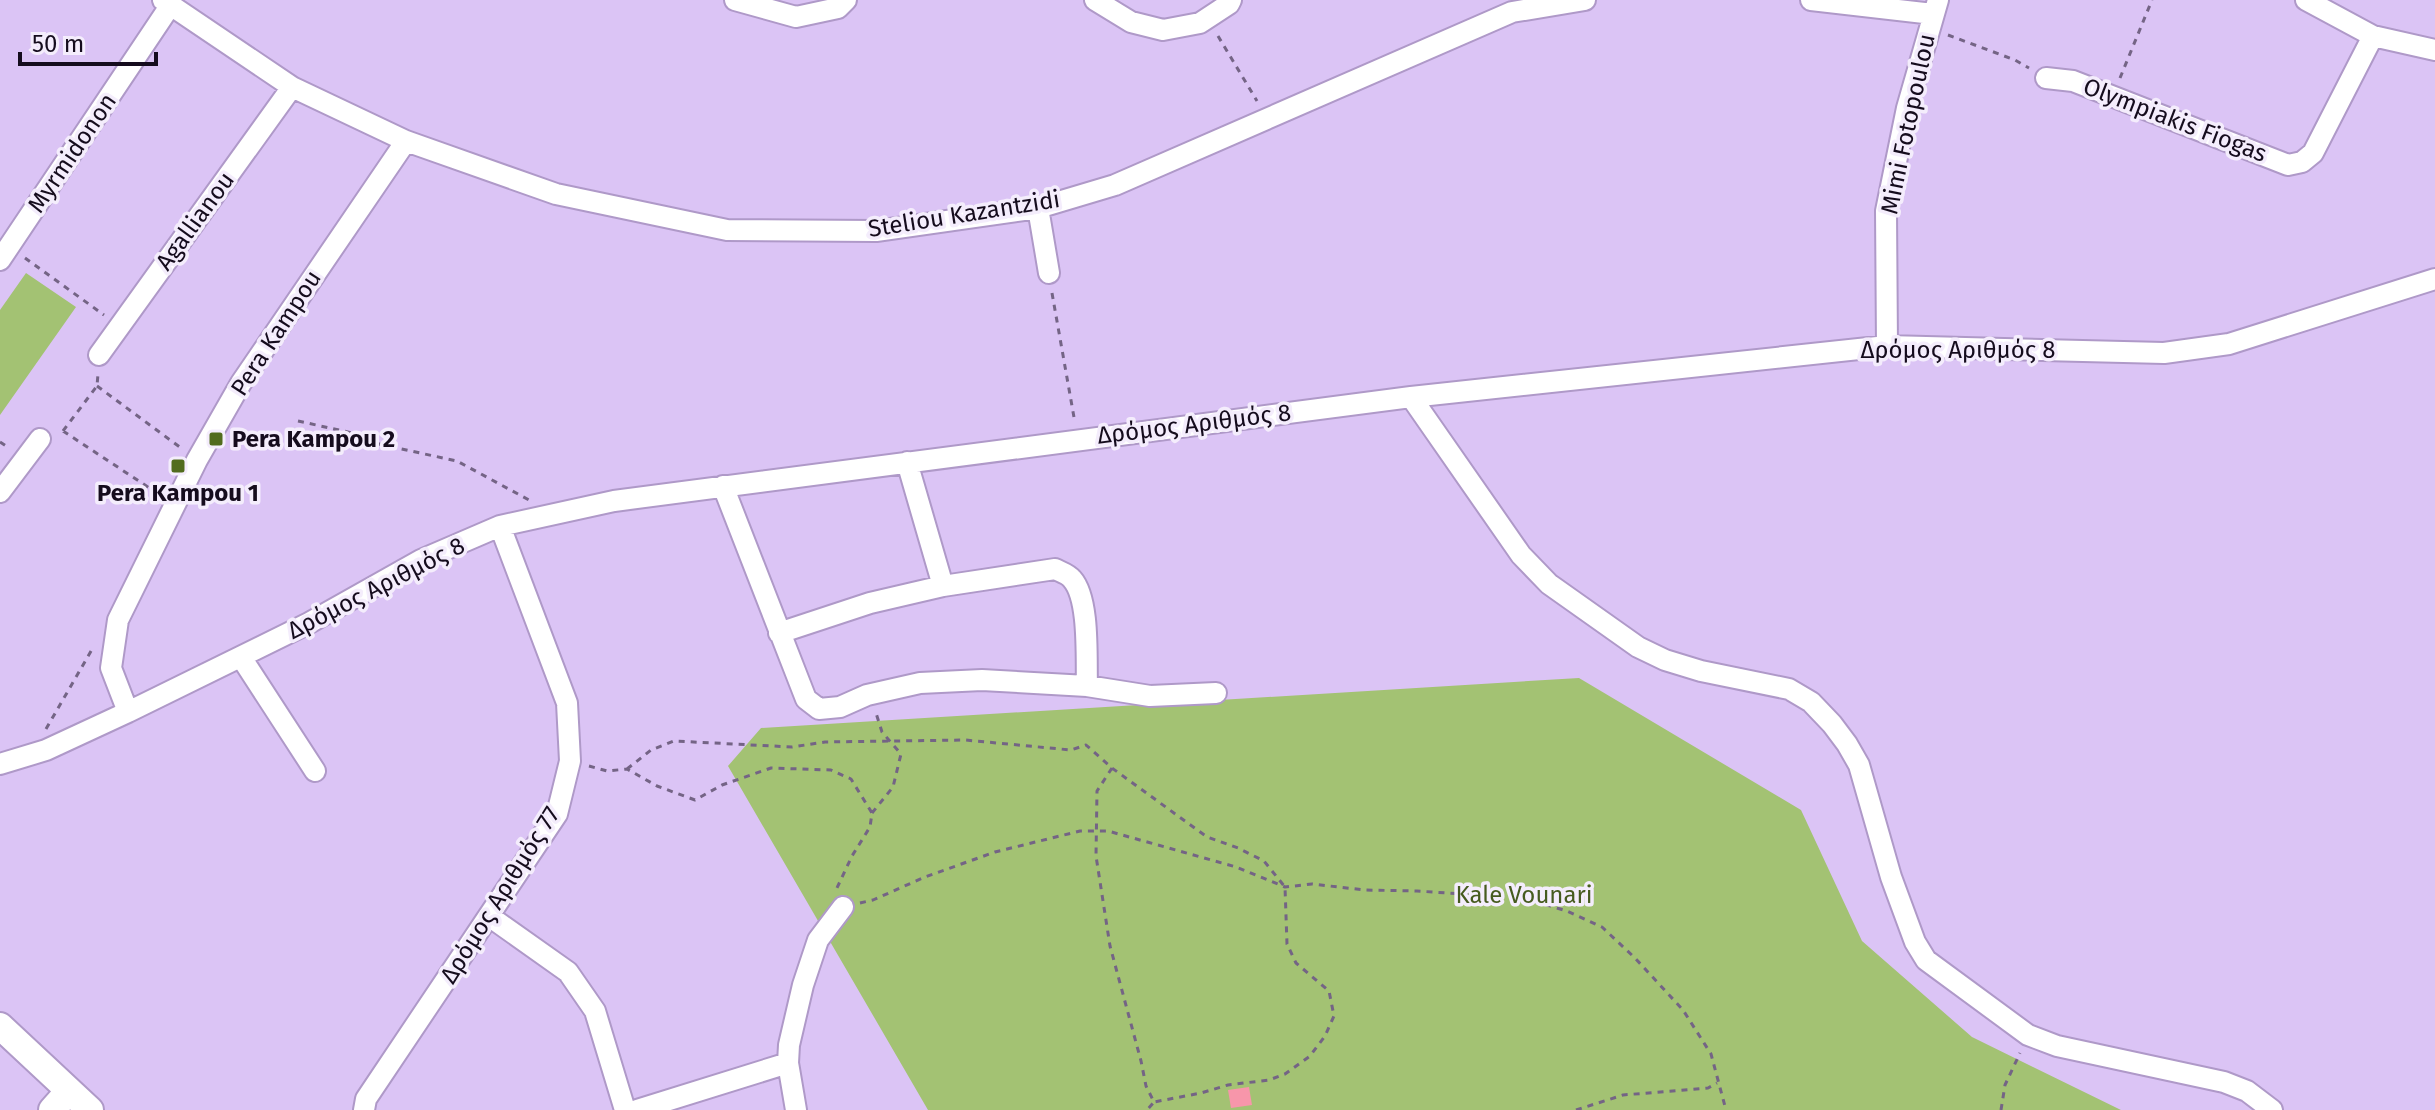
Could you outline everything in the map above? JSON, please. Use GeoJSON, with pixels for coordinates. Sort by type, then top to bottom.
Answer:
{"type":"FeatureCollection","features":[{"type":"Feature","properties":{"kind":"main road"},"geometry":{"type":"LineString","coordinates":[[0,1026],[40,1066],[60,1101],[90,1110]]}},
{"type":"Feature","properties":{"kind":"main road"},"geometry":{"type":"LineString","coordinates":[[0,1035],[40,1066]]}},
{"type":"Feature","properties":{"kind":"street"},"geometry":{"type":"LineString","coordinates":[[735,0],[796,17],[838,8],[846,0]]}},
{"type":"Feature","properties":{"kind":"street"},"geometry":{"type":"LineString","coordinates":[[1095,0],[1131,22],[1163,30],[1200,23],[1231,0]]}},
{"type":"Feature","properties":{"kind":"street","name":"Steliou Kazantzidi"},"geometry":{"type":"LineString","coordinates":[[167,3],[292,87],[406,141],[556,194],[727,230],[876,231],[1038,208],[1115,185],[1508,6],[1585,0]]}},
{"type":"Feature","properties":{"kind":"street"},"geometry":{"type":"LineString","coordinates":[[1811,0],[1933,14]]}},
{"type":"Feature","properties":{"kind":"street"},"geometry":{"type":"LineString","coordinates":[[2306,0],[2373,36],[2435,50]]}},
{"type":"Feature","properties":{"kind":"street","name":"Myrmidonon"},"geometry":{"type":"LineString","coordinates":[[5,254],[167,3]]}},
{"type":"Feature","properties":{"kind":"street","name":"Mimi Fotopoulou"},"geometry":{"type":"LineString","coordinates":[[1887,346],[1886,211],[1907,108],[1933,14]]}},
{"type":"Feature","properties":{"kind":"street","name":"Olympiakis Fiogas"},"geometry":{"type":"LineString","coordinates":[[2046,78],[2073,81],[2288,165],[2302,162],[2313,153],[2373,36]]}},
{"type":"Feature","properties":{"kind":"street","name":"Agallianou"},"geometry":{"type":"LineString","coordinates":[[99,355],[292,87]]}},
{"type":"Feature","properties":{"kind":"street","name":"Pera Kampou"},"geometry":{"type":"LineString","coordinates":[[128,712],[111,668],[118,620],[197,460],[241,383],[406,141]]}},
{"type":"Feature","properties":{"kind":"street"},"geometry":{"type":"LineString","coordinates":[[1038,208],[1049,273]]}},
{"type":"Feature","properties":{"kind":"street","name":"Δρόμος Αριθμός 8"},"geometry":{"type":"LineString","coordinates":[[0,764],[46,750],[128,712],[309,623],[421,560],[500,526],[553,513],[723,486],[1411,397],[1887,346],[2164,353],[2229,344],[2435,279]]}},
{"type":"Feature","properties":{"kind":"street"},"geometry":{"type":"LineString","coordinates":[[1411,397],[1521,555],[1549,584],[1638,647],[1665,660],[1701,671],[1789,689],[1811,702],[1847,744],[1859,765],[1891,877],[1915,942],[1926,960],[2028,1035],[2057,1046],[2224,1082],[2247,1091],[2272,1110]]}},
{"type":"Feature","properties":{"kind":"street"},"geometry":{"type":"LineString","coordinates":[[0,492],[40,439]]}},
{"type":"Feature","properties":{"kind":"street"},"geometry":{"type":"LineString","coordinates":[[907,462],[943,586]]}},
{"type":"Feature","properties":{"kind":"street"},"geometry":{"type":"LineString","coordinates":[[723,486],[806,699],[819,709],[840,707],[867,695],[920,683],[982,680],[1087,686],[1150,696],[1216,693]]}},
{"type":"Feature","properties":{"kind":"street","name":"Δρόμος Αριθμός 77"},"geometry":{"type":"LineString","coordinates":[[364,1110],[366,1099],[557,814],[570,761],[567,703],[500,526]]}},
{"type":"Feature","properties":{"kind":"street"},"geometry":{"type":"LineString","coordinates":[[779,633],[870,603],[943,586],[1055,569],[1071,576],[1079,590],[1084,611],[1087,686]]}},
{"type":"Feature","properties":{"kind":"street"},"geometry":{"type":"LineString","coordinates":[[241,657],[315,771]]}},
{"type":"Feature","properties":{"kind":"street"},"geometry":{"type":"LineString","coordinates":[[796,1110],[788,1063],[789,1045],[818,940],[843,907]]}},
{"type":"Feature","properties":{"kind":"street"},"geometry":{"type":"LineString","coordinates":[[489,916],[568,972],[595,1011],[625,1110]]}},
{"type":"Feature","properties":{"kind":"street"},"geometry":{"type":"LineString","coordinates":[[637,1110],[788,1063]]}},
{"type":"Feature","properties":{"kind":"path"},"geometry":{"type":"LineString","coordinates":[[2113,96],[2152,0]]}},
{"type":"Feature","properties":{"kind":"path"},"geometry":{"type":"LineString","coordinates":[[1933,14],[2046,78]]}},
{"type":"Feature","properties":{"kind":"path"},"geometry":{"type":"LineString","coordinates":[[1207,18],[1267,118]]}},
{"type":"Feature","properties":{"kind":"path"},"geometry":{"type":"LineString","coordinates":[[5,254],[120,326]]}},
{"type":"Feature","properties":{"kind":"path"},"geometry":{"type":"LineString","coordinates":[[1049,273],[1078,439]]}},
{"type":"Feature","properties":{"kind":"path"},"geometry":{"type":"LineString","coordinates":[[40,439],[63,431],[97,386],[99,355]]}},
{"type":"Feature","properties":{"kind":"path"},"geometry":{"type":"LineString","coordinates":[[97,386],[197,460]]}},
{"type":"Feature","properties":{"kind":"path"},"geometry":{"type":"LineString","coordinates":[[298,421],[357,434],[371,442],[457,461],[553,513]]}},
{"type":"Feature","properties":{"kind":"path"},"geometry":{"type":"LineString","coordinates":[[63,431],[175,504]]}},
{"type":"Feature","properties":{"kind":"path"},"geometry":{"type":"LineString","coordinates":[[46,728],[98,639],[99,653]]}},
{"type":"Feature","properties":{"kind":"path"},"geometry":{"type":"LineString","coordinates":[[867,695],[882,732],[901,754],[893,787],[872,813],[870,827],[835,888],[843,907],[873,900],[995,852],[1080,831],[1108,831],[1236,867],[1285,887],[1312,884],[1365,890],[1523,898],[1567,911],[1602,927],[1635,958],[1683,1010],[1711,1054],[1726,1110]]}},
{"type":"Feature","properties":{"kind":"path"},"geometry":{"type":"LineString","coordinates":[[570,761],[607,771],[627,769],[651,750],[674,741],[792,747],[825,742],[965,740],[1071,750],[1086,745],[1112,768],[1207,837],[1264,861],[1285,887],[1287,944],[1296,963],[1329,991],[1334,1016],[1325,1036],[1310,1056],[1285,1074],[1269,1080],[1228,1085],[1154,1102],[1147,1110]]}},
{"type":"Feature","properties":{"kind":"path"},"geometry":{"type":"LineString","coordinates":[[627,769],[657,786],[695,800],[722,785],[771,768],[831,770],[851,779],[872,813]]}},
{"type":"Feature","properties":{"kind":"path"},"geometry":{"type":"LineString","coordinates":[[1112,768],[1097,791],[1096,856],[1110,946],[1146,1086],[1154,1102]]}},
{"type":"Feature","properties":{"kind":"path"},"geometry":{"type":"LineString","coordinates":[[2001,1110],[2005,1085],[2028,1035]]}},
{"type":"Feature","properties":{"kind":"path"},"geometry":{"type":"LineString","coordinates":[[1576,1110],[1623,1095],[1708,1088],[1718,1083]]}},
{"type":"Feature","properties":{"kind":"green space"},"geometry":{"type":"Polygon","coordinates":[[[26,273],[76,307],[0,415],[0,310],[26,273]]]}},
{"type":"Feature","properties":{"kind":"green space","name":"Kale Vounari"},"geometry":{"type":"Polygon","coordinates":[[[1579,678],[1801,810],[1862,941],[1972,1037],[2121,1110],[928,1110],[728,766],[761,728],[1579,678]]]}},
{"type":"Feature","properties":{"kind":"building"},"geometry":{"type":"Polygon","coordinates":[[[1249,1087],[1252,1105],[1231,1108],[1228,1090],[1249,1087]]]}},
{"type":"Feature","properties":{"kind":"place","name":"Pera Kampou 2"},"geometry":{"type":"Point","coordinates":[216,439]}},
{"type":"Feature","properties":{"kind":"place","name":"Pera Kampou 1"},"geometry":{"type":"Point","coordinates":[178,466]}}]}
